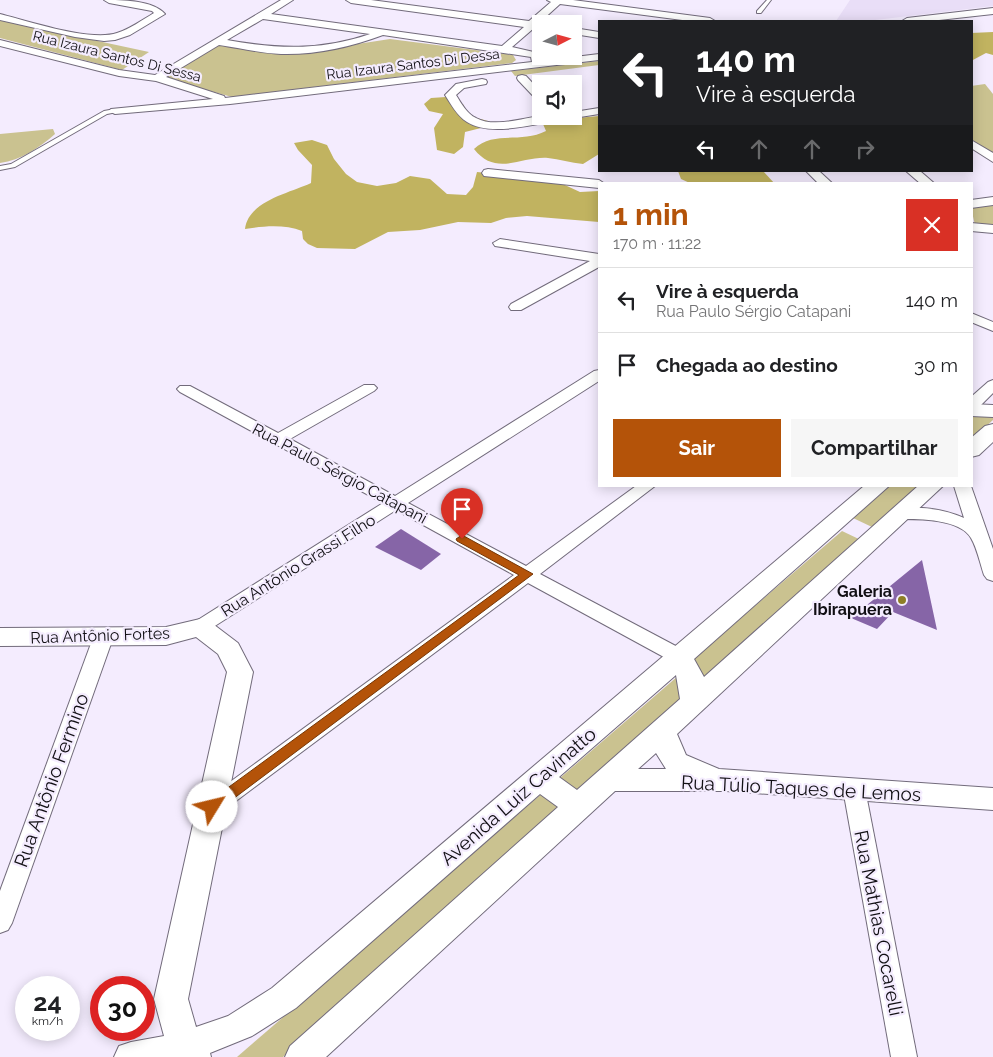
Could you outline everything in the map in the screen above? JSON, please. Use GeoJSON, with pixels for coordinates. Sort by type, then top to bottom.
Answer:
{"type":"FeatureCollection","features":[{"type":"Feature","properties":{"kind":"street"},"geometry":{"type":"LineString","coordinates":[[0,17],[97,38],[115,37],[126,33],[160,14],[155,9],[109,0]]}},
{"type":"Feature","properties":{"kind":"street"},"geometry":{"type":"LineString","coordinates":[[157,78],[288,0]]}},
{"type":"Feature","properties":{"kind":"street"},"geometry":{"type":"LineString","coordinates":[[351,0],[530,24]]}},
{"type":"Feature","properties":{"kind":"street"},"geometry":{"type":"LineString","coordinates":[[504,49],[555,0],[703,20]]}},
{"type":"Feature","properties":{"kind":"street"},"geometry":{"type":"LineString","coordinates":[[916,20],[993,11]]}},
{"type":"Feature","properties":{"kind":"street"},"geometry":{"type":"LineString","coordinates":[[263,16],[504,49],[532,55]]}},
{"type":"Feature","properties":{"kind":"street"},"geometry":{"type":"LineString","coordinates":[[973,21],[993,19]]}},
{"type":"Feature","properties":{"kind":"street"},"geometry":{"type":"LineString","coordinates":[[219,42],[280,51],[297,50],[362,41],[383,32]]}},
{"type":"Feature","properties":{"kind":"street"},"geometry":{"type":"LineString","coordinates":[[582,32],[598,35]]}},
{"type":"Feature","properties":{"kind":"street","name":"Rua Izaura Santos Di Sessa"},"geometry":{"type":"LineString","coordinates":[[0,43],[119,73],[157,78],[230,101]]}},
{"type":"Feature","properties":{"kind":"street","name":"Rua Izaura Santos Di Dessa"},"geometry":{"type":"LineString","coordinates":[[582,59],[598,57]]}},
{"type":"Feature","properties":{"kind":"street","name":"Rua Izaura Santos Di Dessa"},"geometry":{"type":"LineString","coordinates":[[230,101],[532,65]]}},
{"type":"Feature","properties":{"kind":"street"},"geometry":{"type":"LineString","coordinates":[[522,78],[532,89]]}},
{"type":"Feature","properties":{"kind":"street","name":"Rua Izaura Santos Di Dessa"},"geometry":{"type":"LineString","coordinates":[[496,81],[462,85],[453,89],[450,94],[470,121],[482,125],[532,120]]}},
{"type":"Feature","properties":{"kind":"street","name":"Rua Izaura Santos Di Sessa"},"geometry":{"type":"LineString","coordinates":[[115,111],[230,101]]}},
{"type":"Feature","properties":{"kind":"street"},"geometry":{"type":"LineString","coordinates":[[582,114],[598,112]]}},
{"type":"Feature","properties":{"kind":"street"},"geometry":{"type":"LineString","coordinates":[[973,145],[993,158]]}},
{"type":"Feature","properties":{"kind":"street"},"geometry":{"type":"LineString","coordinates":[[813,172],[825,182]]}},
{"type":"Feature","properties":{"kind":"street"},"geometry":{"type":"LineString","coordinates":[[913,172],[926,182]]}},
{"type":"Feature","properties":{"kind":"street"},"geometry":{"type":"LineString","coordinates":[[488,174],[598,184]]}},
{"type":"Feature","properties":{"kind":"street"},"geometry":{"type":"LineString","coordinates":[[973,204],[993,201]]}},
{"type":"Feature","properties":{"kind":"street"},"geometry":{"type":"LineString","coordinates":[[973,226],[993,229]]}},
{"type":"Feature","properties":{"kind":"street"},"geometry":{"type":"LineString","coordinates":[[500,243],[598,259]]}},
{"type":"Feature","properties":{"kind":"street"},"geometry":{"type":"LineString","coordinates":[[516,307],[598,260]]}},
{"type":"Feature","properties":{"kind":"street"},"geometry":{"type":"LineString","coordinates":[[973,313],[993,316]]}},
{"type":"Feature","properties":{"kind":"street"},"geometry":{"type":"LineString","coordinates":[[973,318],[993,327]]}},
{"type":"Feature","properties":{"kind":"street","name":"Rua Antônio Grassi Filho"},"geometry":{"type":"LineString","coordinates":[[200,627],[598,375]]}},
{"type":"Feature","properties":{"kind":"street"},"geometry":{"type":"LineString","coordinates":[[973,404],[993,385]]}},
{"type":"Feature","properties":{"kind":"street"},"geometry":{"type":"LineString","coordinates":[[278,440],[370,388]]}},
{"type":"Feature","properties":{"kind":"street","name":"Rua Paulo Sérgio Catapani"},"geometry":{"type":"LineString","coordinates":[[185,389],[680,657]]}},
{"type":"Feature","properties":{"kind":"street"},"geometry":{"type":"LineString","coordinates":[[973,410],[993,411]]}},
{"type":"Feature","properties":{"kind":"street"},"geometry":{"type":"LineString","coordinates":[[973,448],[993,431]]}},
{"type":"Feature","properties":{"kind":"street"},"geometry":{"type":"LineString","coordinates":[[212,807],[646,487]]}},
{"type":"Feature","properties":{"kind":"street","name":"Avenida Luiz Cavinatto"},"geometry":{"type":"LineString","coordinates":[[131,1057],[189,1052],[240,1026],[284,998],[877,487]]}},
{"type":"Feature","properties":{"kind":"street"},"geometry":{"type":"LineString","coordinates":[[302,1057],[931,487]]}},
{"type":"Feature","properties":{"kind":"street"},"geometry":{"type":"LineString","coordinates":[[962,487],[993,575]]}},
{"type":"Feature","properties":{"kind":"street"},"geometry":{"type":"LineString","coordinates":[[901,514],[935,513],[960,521],[979,534]]}},
{"type":"Feature","properties":{"kind":"street"},"geometry":{"type":"LineString","coordinates":[[839,520],[876,537]]}},
{"type":"Feature","properties":{"kind":"street"},"geometry":{"type":"LineString","coordinates":[[189,1052],[171,999],[240,672],[229,649],[200,627]]}},
{"type":"Feature","properties":{"kind":"street","name":"Rua Antônio Fortes"},"geometry":{"type":"LineString","coordinates":[[0,637],[103,638],[166,636],[200,627]]}},
{"type":"Feature","properties":{"kind":"street","name":"Rua Antônio Fermino"},"geometry":{"type":"LineString","coordinates":[[0,923],[103,638]]}},
{"type":"Feature","properties":{"kind":"street"},"geometry":{"type":"LineString","coordinates":[[680,657],[692,679],[694,702]]}},
{"type":"Feature","properties":{"kind":"street"},"geometry":{"type":"LineString","coordinates":[[662,731],[670,758],[684,769],[726,780]]}},
{"type":"Feature","properties":{"kind":"street"},"geometry":{"type":"LineString","coordinates":[[539,778],[579,806]]}},
{"type":"Feature","properties":{"kind":"street","name":"Rua Túlio Taques de Lemos"},"geometry":{"type":"LineString","coordinates":[[608,780],[726,780],[993,799]]}},
{"type":"Feature","properties":{"kind":"street","name":"Rua Mathias Cocarelli"},"geometry":{"type":"LineString","coordinates":[[854,789],[904,1057]]}},
{"type":"Feature","properties":{"kind":"lane"},"geometry":{"type":"LineString","coordinates":[[760,12],[769,0]]}},
{"type":"Feature","properties":{"kind":"lane"},"geometry":{"type":"LineString","coordinates":[[0,168],[13,166],[106,112],[115,111]]}},
{"type":"Feature","properties":{"kind":"shaded area"},"geometry":{"type":"Polygon","coordinates":[[[850,0],[993,0],[993,6],[875,20],[837,20],[850,0]]]}},
{"type":"Feature","properties":{"kind":"shaded area"},"geometry":{"type":"Polygon","coordinates":[[[0,20],[149,52],[122,70],[0,38],[0,20]]]}},
{"type":"Feature","properties":{"kind":"shaded area"},"geometry":{"type":"Polygon","coordinates":[[[993,32],[993,55],[986,53],[973,60],[973,33],[993,32]]]}},
{"type":"Feature","properties":{"kind":"shaded area"},"geometry":{"type":"Polygon","coordinates":[[[390,39],[513,55],[516,60],[512,63],[232,97],[164,78],[219,45],[286,55],[390,39]]]}},
{"type":"Feature","properties":{"kind":"shaded area"},"geometry":{"type":"Polygon","coordinates":[[[598,61],[598,65],[515,76],[511,71],[564,65],[582,65],[582,63],[598,61]]]}},
{"type":"Feature","properties":{"kind":"shaded area"},"geometry":{"type":"Polygon","coordinates":[[[985,84],[993,94],[993,154],[973,140],[973,86],[985,84]]]}},
{"type":"Feature","properties":{"kind":"shaded area"},"geometry":{"type":"Polygon","coordinates":[[[446,97],[464,105],[464,112],[473,117],[488,121],[481,128],[465,132],[463,147],[454,154],[437,150],[434,128],[443,114],[429,111],[424,104],[431,98],[446,97]]]}},
{"type":"Feature","properties":{"kind":"shaded area"},"geometry":{"type":"Polygon","coordinates":[[[598,116],[598,155],[583,164],[538,158],[500,164],[482,157],[474,149],[490,140],[527,137],[546,131],[543,125],[582,125],[582,118],[598,116]]]}},
{"type":"Feature","properties":{"kind":"shaded area"},"geometry":{"type":"Polygon","coordinates":[[[53,129],[55,134],[36,149],[15,159],[0,163],[0,134],[53,129]]]}},
{"type":"Feature","properties":{"kind":"shaded area"},"geometry":{"type":"Polygon","coordinates":[[[312,140],[327,145],[334,159],[346,174],[357,182],[377,186],[396,183],[410,176],[430,179],[447,194],[466,195],[473,187],[477,172],[554,180],[580,192],[598,191],[598,222],[527,216],[506,218],[491,223],[458,222],[420,230],[388,232],[355,249],[317,248],[308,244],[303,239],[302,231],[288,227],[266,226],[245,229],[248,219],[262,205],[271,199],[311,183],[312,165],[294,143],[312,140]]]}},
{"type":"Feature","properties":{"kind":"shaded area"},"geometry":{"type":"Polygon","coordinates":[[[678,172],[764,172],[773,182],[688,182],[681,179],[678,172]]]}},
{"type":"Feature","properties":{"kind":"shaded area"},"geometry":{"type":"Polygon","coordinates":[[[993,204],[993,227],[975,225],[973,208],[993,204]]]}},
{"type":"Feature","properties":{"kind":"shaded area"},"geometry":{"type":"Polygon","coordinates":[[[993,414],[993,420],[973,438],[973,416],[993,414]]]}},
{"type":"Feature","properties":{"kind":"shaded area"},"geometry":{"type":"Polygon","coordinates":[[[889,487],[917,487],[872,527],[853,518],[889,487]]]}},
{"type":"Feature","properties":{"kind":"shaded area"},"geometry":{"type":"Polygon","coordinates":[[[842,531],[863,541],[705,680],[694,658],[842,531]]]}},
{"type":"Feature","properties":{"kind":"shaded area"},"geometry":{"type":"Polygon","coordinates":[[[678,676],[685,700],[283,1057],[237,1057],[678,676]]]}},
{"type":"Feature","properties":{"kind":"building"},"geometry":{"type":"Polygon","coordinates":[[[401,529],[441,554],[421,570],[375,547],[401,529]]]}},
{"type":"Feature","properties":{"kind":"building","name":"Galeria Ibirapuera"},"geometry":{"type":"Polygon","coordinates":[[[922,560],[937,630],[893,612],[877,629],[851,618],[922,560]]]}},
{"type":"Feature","properties":{"kind":"place","name":"Galeria Ibirapuera"},"geometry":{"type":"Point","coordinates":[902,600]}},
{"type":"Feature","properties":{"kind":"route"},"geometry":{"type":"LineString","coordinates":[[212,807],[527,574],[462,539]]}}]}
